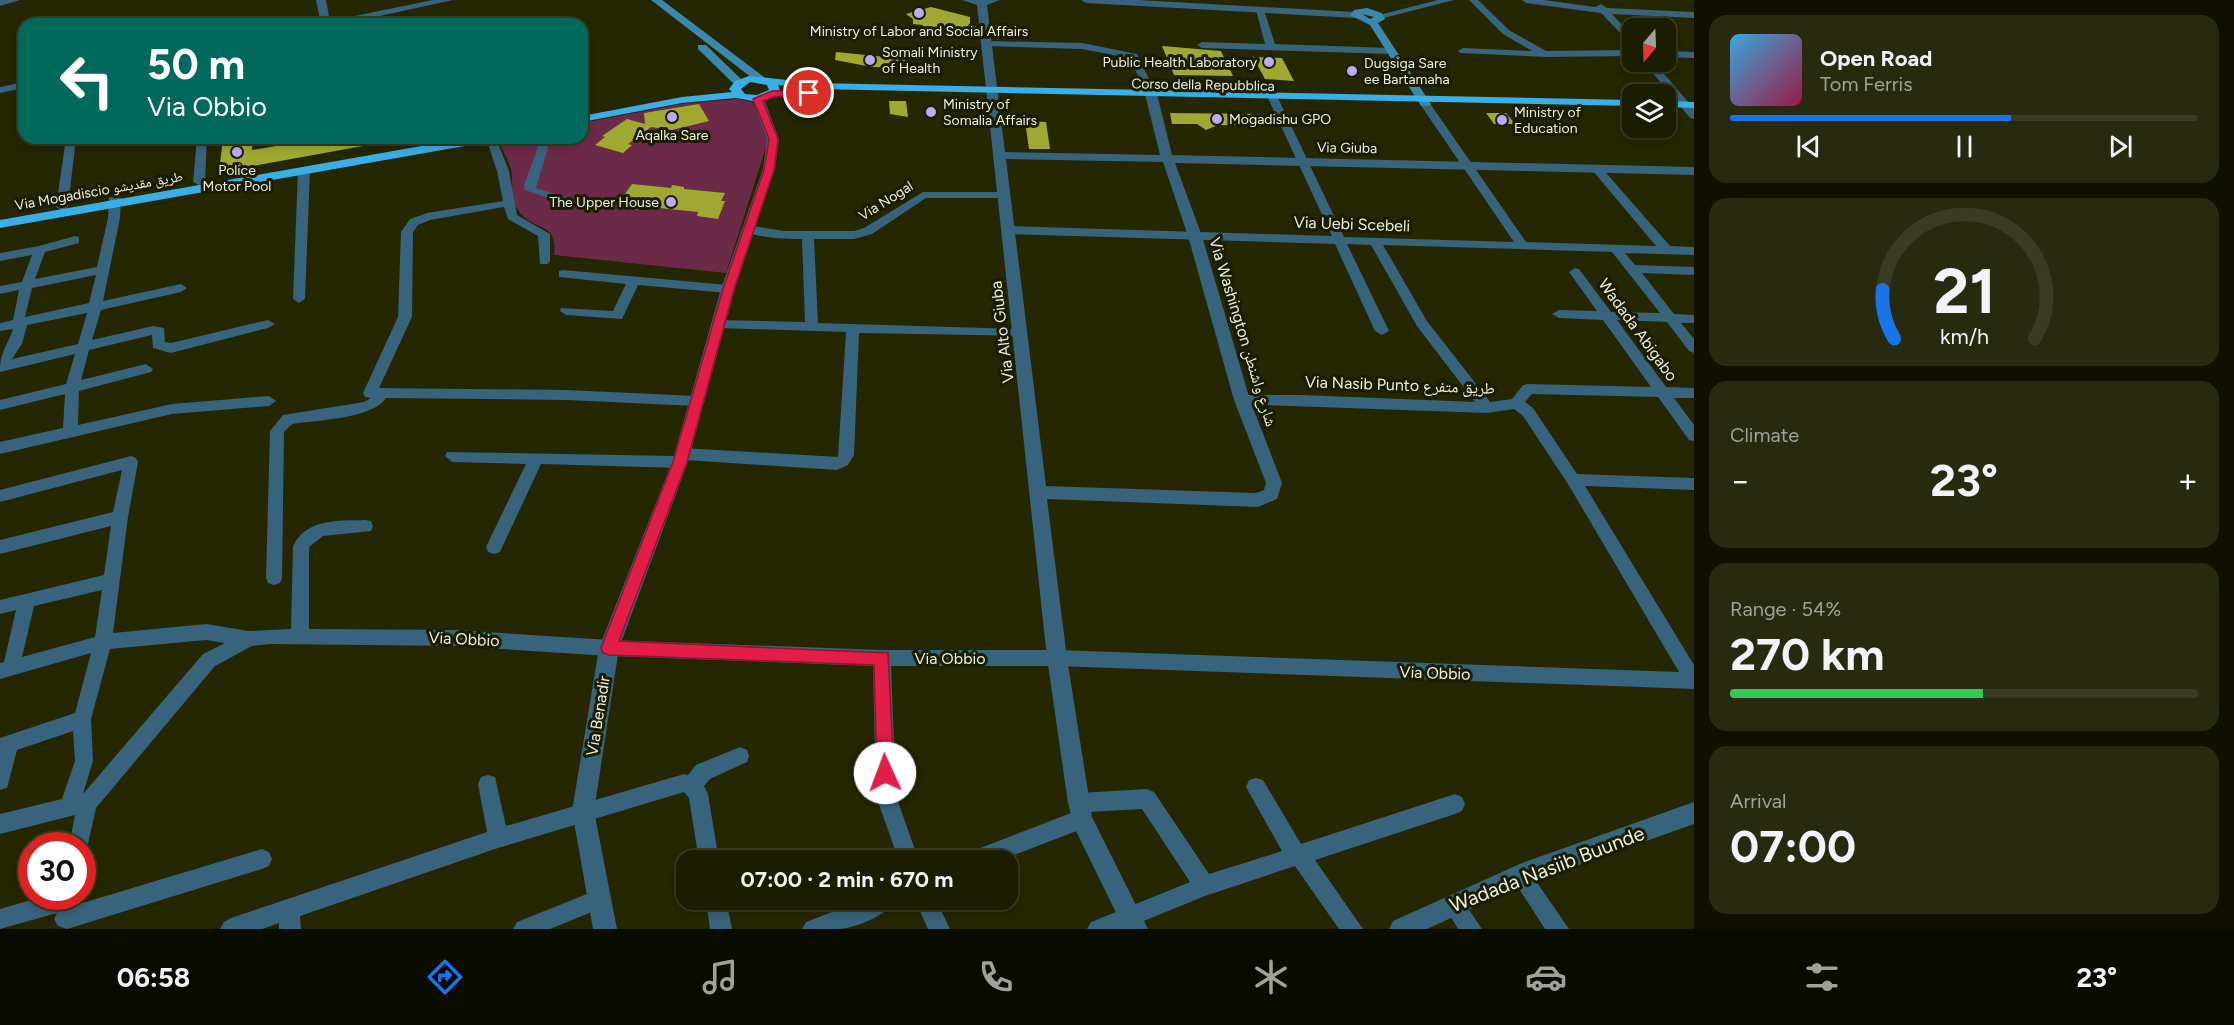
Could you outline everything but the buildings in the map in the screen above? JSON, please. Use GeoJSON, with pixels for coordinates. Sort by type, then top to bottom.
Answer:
{"type":"FeatureCollection","features":[{"type":"Feature","properties":{"kind":"highway"},"geometry":{"type":"LineString","coordinates":[[763,79],[776,88],[772,94]]}},
{"type":"Feature","properties":{"kind":"highway"},"geometry":{"type":"LineString","coordinates":[[588,118],[738,88],[763,79],[816,86],[993,92]]}},
{"type":"Feature","properties":{"kind":"highway"},"geometry":{"type":"LineString","coordinates":[[588,112],[738,88],[758,99]]}},
{"type":"Feature","properties":{"kind":"highway","name":"Corso della Repubblica"},"geometry":{"type":"LineString","coordinates":[[758,99],[772,94],[993,92],[1622,108]]}},
{"type":"Feature","properties":{"kind":"highway"},"geometry":{"type":"LineString","coordinates":[[1423,101],[1622,103]]}},
{"type":"Feature","properties":{"kind":"highway"},"geometry":{"type":"LineString","coordinates":[[1676,106],[1691,109]]}},
{"type":"Feature","properties":{"kind":"highway","name":"Via Mogadiscio طريق مقديشو"},"geometry":{"type":"LineString","coordinates":[[0,224],[199,182],[304,170],[420,144]]}},
{"type":"Feature","properties":{"kind":"highway","name":"Via Mogadiscio طريق مقديشو"},"geometry":{"type":"LineString","coordinates":[[0,218],[450,144]]}},
{"type":"Feature","properties":{"kind":"main road"},"geometry":{"type":"LineString","coordinates":[[642,0],[708,51],[738,88]]}},
{"type":"Feature","properties":{"kind":"main road"},"geometry":{"type":"LineString","coordinates":[[656,0],[763,79]]}},
{"type":"Feature","properties":{"kind":"main road"},"geometry":{"type":"LineString","coordinates":[[1357,0],[1361,20],[1376,19],[1391,51],[1423,101]]}},
{"type":"Feature","properties":{"kind":"street"},"geometry":{"type":"LineString","coordinates":[[0,3],[16,0]]}},
{"type":"Feature","properties":{"kind":"street"},"geometry":{"type":"LineString","coordinates":[[321,0],[326,18]]}},
{"type":"Feature","properties":{"kind":"street"},"geometry":{"type":"LineString","coordinates":[[357,18],[448,0]]}},
{"type":"Feature","properties":{"kind":"street"},"geometry":{"type":"LineString","coordinates":[[1086,0],[1359,13]]}},
{"type":"Feature","properties":{"kind":"street"},"geometry":{"type":"LineString","coordinates":[[1376,19],[1450,0]]}},
{"type":"Feature","properties":{"kind":"street"},"geometry":{"type":"LineString","coordinates":[[1473,0],[1506,32],[1546,54]]}},
{"type":"Feature","properties":{"kind":"street"},"geometry":{"type":"LineString","coordinates":[[1526,0],[1603,9],[1694,15]]}},
{"type":"Feature","properties":{"kind":"street"},"geometry":{"type":"LineString","coordinates":[[1595,0],[1622,31]]}},
{"type":"Feature","properties":{"kind":"street","name":"Via Alto Giuba"},"geometry":{"type":"LineString","coordinates":[[982,1],[1057,658],[1080,811],[1133,922]]}},
{"type":"Feature","properties":{"kind":"street"},"geometry":{"type":"LineString","coordinates":[[1260,10],[1271,46]]}},
{"type":"Feature","properties":{"kind":"street"},"geometry":{"type":"LineString","coordinates":[[987,44],[1082,46],[1134,56],[1151,96]]}},
{"type":"Feature","properties":{"kind":"street"},"geometry":{"type":"LineString","coordinates":[[1202,45],[1391,51]]}},
{"type":"Feature","properties":{"kind":"street"},"geometry":{"type":"LineString","coordinates":[[1463,51],[1546,54],[1622,53]]}},
{"type":"Feature","properties":{"kind":"street"},"geometry":{"type":"LineString","coordinates":[[1676,54],[1694,55]]}},
{"type":"Feature","properties":{"kind":"street"},"geometry":{"type":"LineString","coordinates":[[1658,72],[1691,109]]}},
{"type":"Feature","properties":{"kind":"street"},"geometry":{"type":"LineString","coordinates":[[0,90],[18,86]]}},
{"type":"Feature","properties":{"kind":"street","name":"Via Washington شارع واشنطن"},"geometry":{"type":"LineString","coordinates":[[1038,492],[1258,500],[1271,494],[1274,483],[1242,400],[1195,236],[1167,159],[1151,96]]}},
{"type":"Feature","properties":{"kind":"street"},"geometry":{"type":"LineString","coordinates":[[1273,98],[1337,240],[1382,331]]}},
{"type":"Feature","properties":{"kind":"street","name":"Via Benadir"},"geometry":{"type":"LineString","coordinates":[[605,929],[597,900],[583,811],[609,648],[681,458],[729,289],[773,150],[773,139],[758,99]]}},
{"type":"Feature","properties":{"kind":"street"},"geometry":{"type":"LineString","coordinates":[[1423,101],[1523,246]]}},
{"type":"Feature","properties":{"kind":"street"},"geometry":{"type":"LineString","coordinates":[[62,207],[70,144]]}},
{"type":"Feature","properties":{"kind":"street"},"geometry":{"type":"LineString","coordinates":[[199,182],[202,144]]}},
{"type":"Feature","properties":{"kind":"street"},"geometry":{"type":"LineString","coordinates":[[492,144],[503,171],[512,217],[544,234],[544,261]]}},
{"type":"Feature","properties":{"kind":"street"},"geometry":{"type":"LineString","coordinates":[[544,144],[530,185],[531,190],[572,203]]}},
{"type":"Feature","properties":{"kind":"street","name":"Via Giuba"},"geometry":{"type":"LineString","coordinates":[[1000,155],[1694,171]]}},
{"type":"Feature","properties":{"kind":"street"},"geometry":{"type":"LineString","coordinates":[[1597,169],[1672,251],[1694,271]]}},
{"type":"Feature","properties":{"kind":"street"},"geometry":{"type":"LineString","coordinates":[[299,299],[304,170]]}},
{"type":"Feature","properties":{"kind":"street","name":"Via Nogal"},"geometry":{"type":"LineString","coordinates":[[747,229],[759,233],[862,234],[923,195],[1004,195]]}},
{"type":"Feature","properties":{"kind":"street"},"geometry":{"type":"LineString","coordinates":[[70,431],[72,387],[95,307],[114,218],[115,200]]}},
{"type":"Feature","properties":{"kind":"street"},"geometry":{"type":"LineString","coordinates":[[510,203],[427,217],[414,222],[407,232],[405,317],[370,393],[567,394],[696,401]]}},
{"type":"Feature","properties":{"kind":"street","name":"Via Uebi Scebeli"},"geometry":{"type":"LineString","coordinates":[[1008,230],[1694,251]]}},
{"type":"Feature","properties":{"kind":"street"},"geometry":{"type":"LineString","coordinates":[[807,235],[812,328]]}},
{"type":"Feature","properties":{"kind":"street"},"geometry":{"type":"LineString","coordinates":[[0,257],[40,250],[75,240]]}},
{"type":"Feature","properties":{"kind":"street"},"geometry":{"type":"LineString","coordinates":[[1375,241],[1422,323],[1487,408]]}},
{"type":"Feature","properties":{"kind":"street"},"geometry":{"type":"LineString","coordinates":[[1616,249],[1694,348]]}},
{"type":"Feature","properties":{"kind":"street"},"geometry":{"type":"LineString","coordinates":[[22,322],[18,318],[21,301],[29,285],[40,250]]}},
{"type":"Feature","properties":{"kind":"street"},"geometry":{"type":"LineString","coordinates":[[1632,269],[1694,271]]}},
{"type":"Feature","properties":{"kind":"street"},"geometry":{"type":"LineString","coordinates":[[0,290],[102,270]]}},
{"type":"Feature","properties":{"kind":"street","name":"Wadada Abigabo"},"geometry":{"type":"LineString","coordinates":[[1575,272],[1694,436]]}},
{"type":"Feature","properties":{"kind":"street"},"geometry":{"type":"LineString","coordinates":[[563,274],[729,289]]}},
{"type":"Feature","properties":{"kind":"street"},"geometry":{"type":"LineString","coordinates":[[566,311],[617,316],[633,280]]}},
{"type":"Feature","properties":{"kind":"street"},"geometry":{"type":"LineString","coordinates":[[0,327],[182,288]]}},
{"type":"Feature","properties":{"kind":"street"},"geometry":{"type":"LineString","coordinates":[[1559,314],[1694,319]]}},
{"type":"Feature","properties":{"kind":"street"},"geometry":{"type":"LineString","coordinates":[[0,366],[15,344],[22,322]]}},
{"type":"Feature","properties":{"kind":"street"},"geometry":{"type":"LineString","coordinates":[[0,366],[153,330],[159,331],[158,345],[171,348],[268,324]]}},
{"type":"Feature","properties":{"kind":"street"},"geometry":{"type":"LineString","coordinates":[[719,324],[1020,333]]}},
{"type":"Feature","properties":{"kind":"street"},"geometry":{"type":"LineString","coordinates":[[452,456],[681,458],[837,464],[843,461],[847,454],[854,329]]}},
{"type":"Feature","properties":{"kind":"street"},"geometry":{"type":"LineString","coordinates":[[0,405],[146,369]]}},
{"type":"Feature","properties":{"kind":"street","name":"Via Nasib Punto طريق متفرع"},"geometry":{"type":"LineString","coordinates":[[1242,400],[1302,400],[1487,408],[1516,403],[1528,389],[1694,393]]}},
{"type":"Feature","properties":{"kind":"street"},"geometry":{"type":"LineString","coordinates":[[274,578],[278,431],[281,424],[288,419],[368,407],[377,401],[382,393]]}},
{"type":"Feature","properties":{"kind":"street"},"geometry":{"type":"LineString","coordinates":[[0,448],[172,409],[269,400]]}},
{"type":"Feature","properties":{"kind":"street"},"geometry":{"type":"LineString","coordinates":[[1516,403],[1528,412],[1573,480],[1694,484]]}},
{"type":"Feature","properties":{"kind":"street"},"geometry":{"type":"LineString","coordinates":[[494,547],[536,458]]}},
{"type":"Feature","properties":{"kind":"street"},"geometry":{"type":"LineString","coordinates":[[0,496],[131,462],[120,517],[103,642],[82,719],[84,761],[78,805],[79,832]]}},
{"type":"Feature","properties":{"kind":"street","name":"Via Obbio"},"geometry":{"type":"LineString","coordinates":[[78,805],[209,660],[249,639],[300,636],[456,638],[609,648],[882,658],[1057,658],[1694,681],[1573,480]]}},
{"type":"Feature","properties":{"kind":"street"},"geometry":{"type":"LineString","coordinates":[[0,547],[120,517]]}},
{"type":"Feature","properties":{"kind":"street"},"geometry":{"type":"LineString","coordinates":[[300,636],[301,546],[305,538],[320,530],[365,526]]}},
{"type":"Feature","properties":{"kind":"street"},"geometry":{"type":"LineString","coordinates":[[0,607],[113,580]]}},
{"type":"Feature","properties":{"kind":"street"},"geometry":{"type":"LineString","coordinates":[[6,670],[27,600]]}},
{"type":"Feature","properties":{"kind":"street"},"geometry":{"type":"LineString","coordinates":[[6,670],[103,642],[206,632],[249,639]]}},
{"type":"Feature","properties":{"kind":"street"},"geometry":{"type":"LineString","coordinates":[[882,658],[886,796],[905,850]]}},
{"type":"Feature","properties":{"kind":"street"},"geometry":{"type":"LineString","coordinates":[[0,781],[4,746],[82,719]]}},
{"type":"Feature","properties":{"kind":"street"},"geometry":{"type":"LineString","coordinates":[[692,786],[703,772],[740,756]]}},
{"type":"Feature","properties":{"kind":"street"},"geometry":{"type":"LineString","coordinates":[[231,929],[290,919],[498,838],[684,783],[692,786],[698,794],[707,850]]}},
{"type":"Feature","properties":{"kind":"street"},"geometry":{"type":"LineString","coordinates":[[488,784],[498,838]]}},
{"type":"Feature","properties":{"kind":"street"},"geometry":{"type":"LineString","coordinates":[[1256,787],[1298,857],[1352,929]]}},
{"type":"Feature","properties":{"kind":"street"},"geometry":{"type":"LineString","coordinates":[[996,850],[1080,811],[1148,799],[1205,886]]}},
{"type":"Feature","properties":{"kind":"street"},"geometry":{"type":"LineString","coordinates":[[1098,929],[1133,922],[1205,886],[1455,804]]}},
{"type":"Feature","properties":{"kind":"street"},"geometry":{"type":"LineString","coordinates":[[0,824],[78,805]]}},
{"type":"Feature","properties":{"kind":"street","name":"Wadada Nasiib Buunde"},"geometry":{"type":"LineString","coordinates":[[1401,929],[1520,875],[1694,813]]}},
{"type":"Feature","properties":{"kind":"street"},"geometry":{"type":"LineString","coordinates":[[0,920],[66,911],[261,859]]}},
{"type":"Feature","properties":{"kind":"street"},"geometry":{"type":"LineString","coordinates":[[1520,875],[1558,929]]}},
{"type":"Feature","properties":{"kind":"street"},"geometry":{"type":"LineString","coordinates":[[524,929],[597,900]]}},
{"type":"Feature","properties":{"kind":"street"},"geometry":{"type":"LineString","coordinates":[[1454,905],[1471,929]]}},
{"type":"Feature","properties":{"kind":"street"},"geometry":{"type":"LineString","coordinates":[[718,910],[721,929]]}},
{"type":"Feature","properties":{"kind":"street"},"geometry":{"type":"LineString","coordinates":[[827,927],[863,910]]}},
{"type":"Feature","properties":{"kind":"street"},"geometry":{"type":"LineString","coordinates":[[930,910],[939,929]]}},
{"type":"Feature","properties":{"kind":"shaded area"},"geometry":{"type":"Polygon","coordinates":[[[738,99],[752,102],[767,133],[767,144],[726,273],[554,255],[553,237],[544,228],[524,217],[515,205],[511,169],[500,144],[588,144],[588,122],[682,104],[738,99]]]}},
{"type":"Feature","properties":{"kind":"place","name":"Ministry of Labor and Social Affairs"},"geometry":{"type":"Point","coordinates":[919,13]}},
{"type":"Feature","properties":{"kind":"place","name":"Somali Ministry of Health"},"geometry":{"type":"Point","coordinates":[870,60]}},
{"type":"Feature","properties":{"kind":"place","name":"Public Health Laboratory"},"geometry":{"type":"Point","coordinates":[1269,62]}},
{"type":"Feature","properties":{"kind":"place","name":"Dugsiga Sare ee Bartamaha"},"geometry":{"type":"Point","coordinates":[1352,71]}},
{"type":"Feature","properties":{"kind":"place","name":"Ministry of Somalia Affairs"},"geometry":{"type":"Point","coordinates":[931,112]}},
{"type":"Feature","properties":{"kind":"place","name":"Aqalka Sare"},"geometry":{"type":"Point","coordinates":[672,117]}},
{"type":"Feature","properties":{"kind":"place","name":"Mogadishu GPO"},"geometry":{"type":"Point","coordinates":[1217,119]}},
{"type":"Feature","properties":{"kind":"place","name":"Ministry of Education"},"geometry":{"type":"Point","coordinates":[1502,120]}},
{"type":"Feature","properties":{"kind":"place","name":"Police Motor Pool"},"geometry":{"type":"Point","coordinates":[237,152]}},
{"type":"Feature","properties":{"kind":"place","name":"The Upper House"},"geometry":{"type":"Point","coordinates":[671,202]}},
{"type":"Feature","properties":{"kind":"route"},"geometry":{"type":"LineString","coordinates":[[809,93],[772,94],[769,97],[758,99],[773,139],[769,170],[747,229],[680,462],[609,648],[882,658],[885,773]]}}]}
